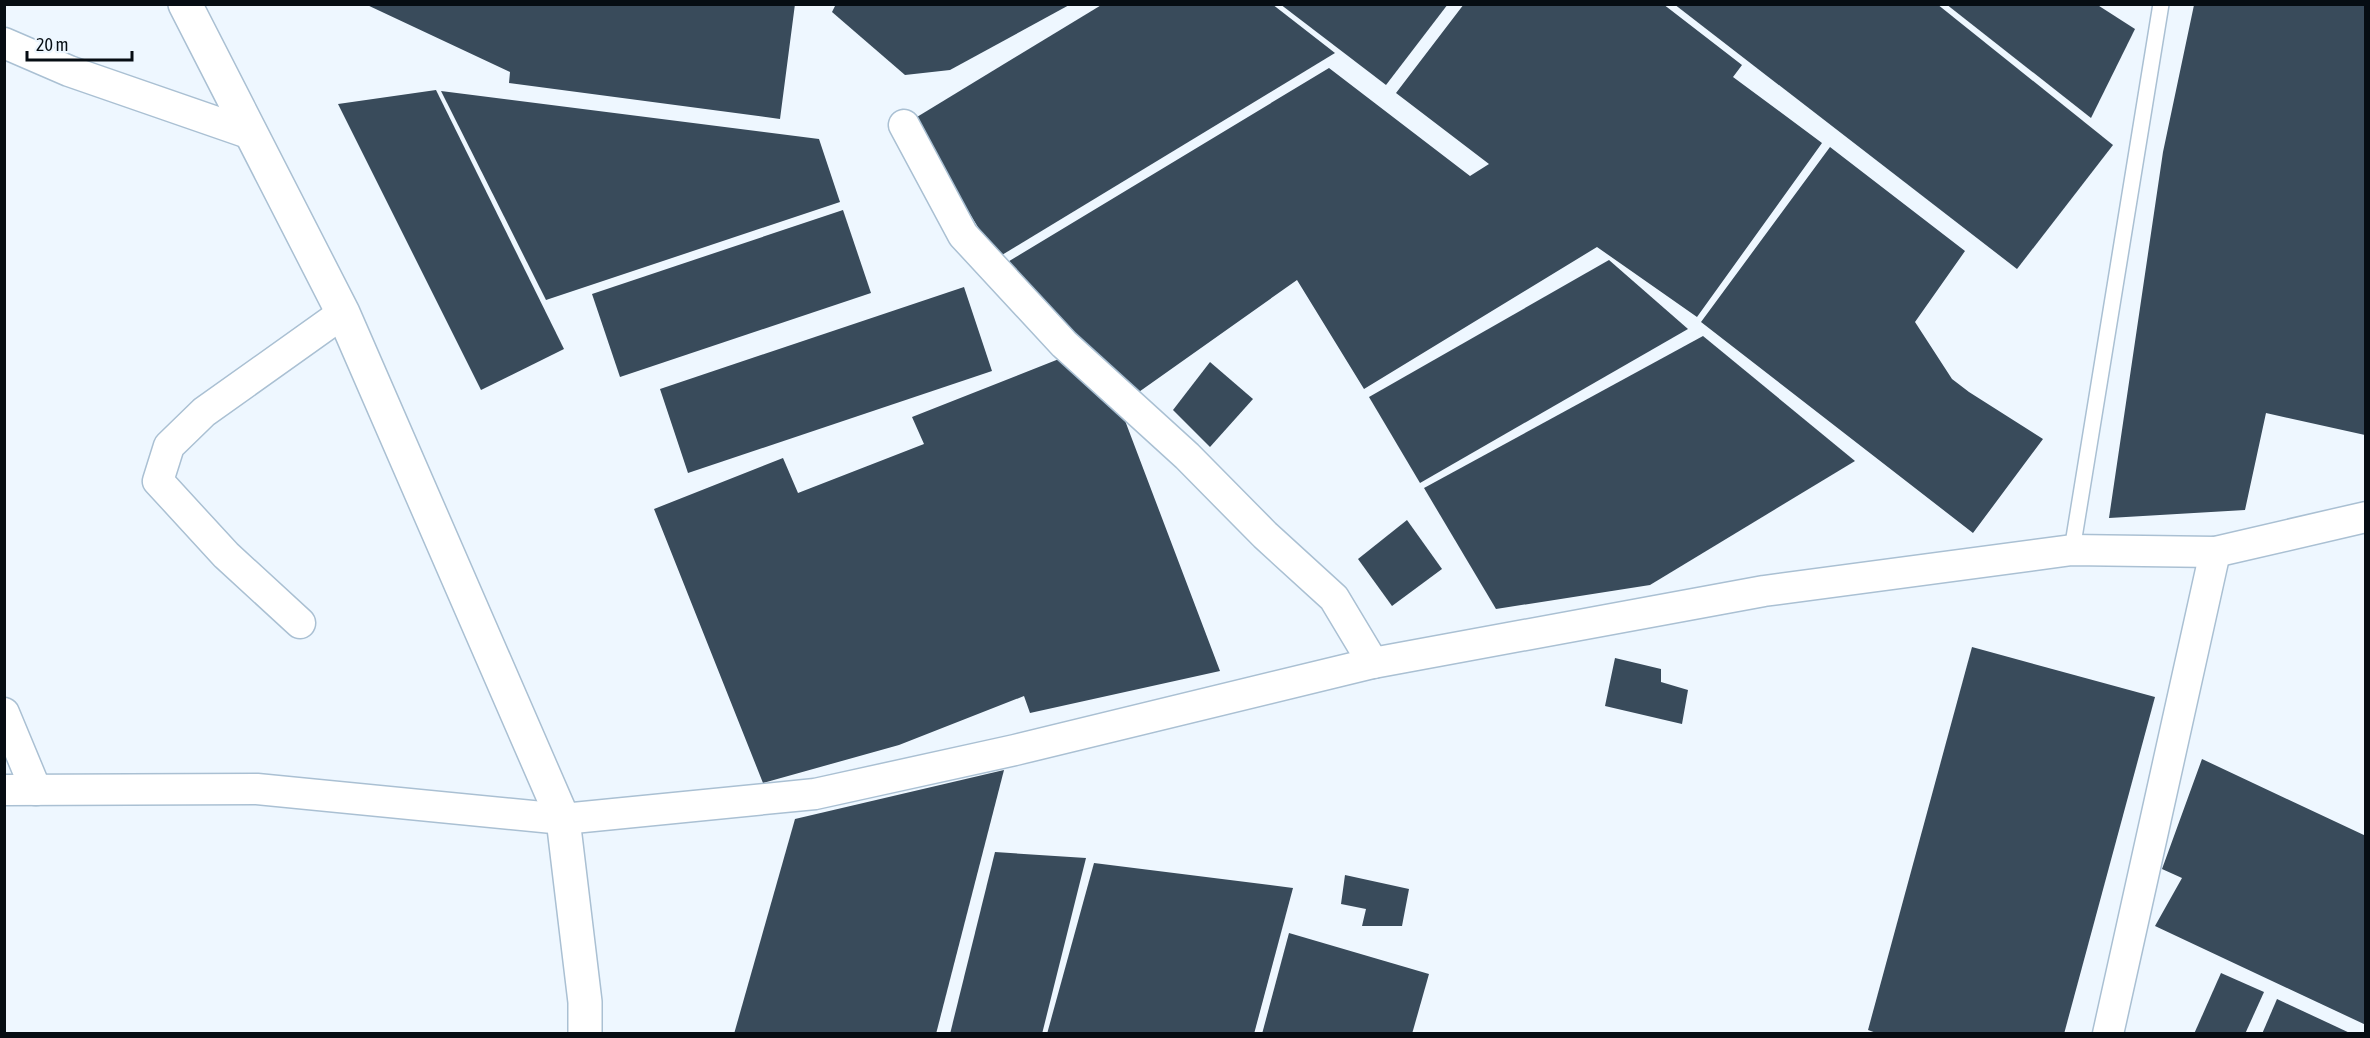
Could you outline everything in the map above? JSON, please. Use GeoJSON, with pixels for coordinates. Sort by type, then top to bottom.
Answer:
{"type":"FeatureCollection","features":[{"type":"Feature","properties":{"kind":"street"},"geometry":{"type":"LineString","coordinates":[[185,4],[342,313],[563,819],[585,1002],[585,1034]]}},
{"type":"Feature","properties":{"kind":"street"},"geometry":{"type":"LineString","coordinates":[[4,43],[69,70],[251,134]]}},
{"type":"Feature","properties":{"kind":"street"},"geometry":{"type":"LineString","coordinates":[[904,125],[963,235],[1064,344],[1187,456],[1265,535],[1334,598],[1374,663]]}},
{"type":"Feature","properties":{"kind":"street"},"geometry":{"type":"LineString","coordinates":[[300,623],[226,555],[158,481],[169,446],[204,412],[342,313]]}},
{"type":"Feature","properties":{"kind":"street"},"geometry":{"type":"LineString","coordinates":[[4,790],[257,789],[563,819],[815,794],[1015,750],[1374,663],[1764,591],[2072,550],[2215,552],[2366,517]]}},
{"type":"Feature","properties":{"kind":"street"},"geometry":{"type":"LineString","coordinates":[[2108,1034],[2215,552]]}},
{"type":"Feature","properties":{"kind":"street"},"geometry":{"type":"LineString","coordinates":[[4,712],[36,790]]}},
{"type":"Feature","properties":{"kind":"lane"},"geometry":{"type":"LineString","coordinates":[[2072,550],[2161,4]]}},
{"type":"Feature","properties":{"kind":"building"},"geometry":{"type":"Polygon","coordinates":[[[365,4],[795,4],[780,119],[509,83],[510,72],[365,4]]]}},
{"type":"Feature","properties":{"kind":"building"},"geometry":{"type":"Polygon","coordinates":[[[836,4],[1071,4],[950,70],[905,75],[832,12],[836,4]]]}},
{"type":"Feature","properties":{"kind":"building"},"geometry":{"type":"Polygon","coordinates":[[[1103,4],[1272,4],[1335,53],[997,258],[912,120],[1103,4]]]}},
{"type":"Feature","properties":{"kind":"building"},"geometry":{"type":"Polygon","coordinates":[[[1280,4],[1448,4],[1386,85],[1280,4]]]}},
{"type":"Feature","properties":{"kind":"building"},"geometry":{"type":"Polygon","coordinates":[[[1464,4],[1663,4],[1742,65],[1733,77],[1822,143],[1697,317],[1597,247],[1364,389],[1297,280],[1136,394],[1001,266],[1329,68],[1470,176],[1489,164],[1396,93],[1464,4]]]}},
{"type":"Feature","properties":{"kind":"building"},"geometry":{"type":"Polygon","coordinates":[[[1674,4],[1937,4],[2113,145],[2017,269],[1674,4]]]}},
{"type":"Feature","properties":{"kind":"building"},"geometry":{"type":"Polygon","coordinates":[[[1946,4],[2096,4],[2135,29],[2091,118],[1946,4]]]}},
{"type":"Feature","properties":{"kind":"building"},"geometry":{"type":"Polygon","coordinates":[[[2194,5],[2366,5],[2366,431],[2365,435],[2266,413],[2245,510],[2109,518],[2163,152],[2194,5]]]}},
{"type":"Feature","properties":{"kind":"building"},"geometry":{"type":"Polygon","coordinates":[[[436,90],[564,349],[481,390],[338,104],[436,90]]]}},
{"type":"Feature","properties":{"kind":"building"},"geometry":{"type":"Polygon","coordinates":[[[441,91],[819,139],[840,202],[546,300],[441,91]]]}},
{"type":"Feature","properties":{"kind":"building"},"geometry":{"type":"Polygon","coordinates":[[[1830,147],[1965,251],[1915,322],[1952,379],[2043,439],[1973,533],[1701,322],[1830,147]]]}},
{"type":"Feature","properties":{"kind":"building"},"geometry":{"type":"Polygon","coordinates":[[[843,210],[871,293],[620,377],[592,294],[843,210]]]}},
{"type":"Feature","properties":{"kind":"building"},"geometry":{"type":"Polygon","coordinates":[[[1609,260],[1688,329],[1420,483],[1369,397],[1609,260]]]}},
{"type":"Feature","properties":{"kind":"building"},"geometry":{"type":"Polygon","coordinates":[[[964,287],[992,371],[688,473],[660,389],[964,287]]]}},
{"type":"Feature","properties":{"kind":"building"},"geometry":{"type":"Polygon","coordinates":[[[1703,336],[1855,461],[1650,585],[1496,609],[1424,488],[1703,336]]]}},
{"type":"Feature","properties":{"kind":"building"},"geometry":{"type":"Polygon","coordinates":[[[1064,357],[1121,410],[1220,671],[1030,713],[1024,696],[899,745],[763,783],[654,509],[783,458],[798,493],[924,444],[912,417],[1064,357]]]}},
{"type":"Feature","properties":{"kind":"building"},"geometry":{"type":"Polygon","coordinates":[[[1210,362],[1253,399],[1210,447],[1173,410],[1210,362]]]}},
{"type":"Feature","properties":{"kind":"building"},"geometry":{"type":"Polygon","coordinates":[[[1407,520],[1442,569],[1392,606],[1358,559],[1407,520]]]}},
{"type":"Feature","properties":{"kind":"building"},"geometry":{"type":"Polygon","coordinates":[[[1972,647],[2155,697],[2064,1034],[1879,1034],[1868,1030],[1972,647]]]}},
{"type":"Feature","properties":{"kind":"building"},"geometry":{"type":"Polygon","coordinates":[[[1615,658],[1661,669],[1661,682],[1688,690],[1682,724],[1605,706],[1615,658]]]}},
{"type":"Feature","properties":{"kind":"building"},"geometry":{"type":"Polygon","coordinates":[[[2202,759],[2366,836],[2366,1025],[2155,926],[2182,878],[2162,869],[2202,759]]]}},
{"type":"Feature","properties":{"kind":"building"},"geometry":{"type":"Polygon","coordinates":[[[1004,770],[936,1034],[734,1034],[795,819],[1004,770]]]}},
{"type":"Feature","properties":{"kind":"building"},"geometry":{"type":"Polygon","coordinates":[[[995,852],[1086,858],[1042,1034],[950,1034],[995,852]]]}},
{"type":"Feature","properties":{"kind":"building"},"geometry":{"type":"Polygon","coordinates":[[[1094,863],[1293,888],[1254,1034],[1047,1034],[1094,863]]]}},
{"type":"Feature","properties":{"kind":"building"},"geometry":{"type":"Polygon","coordinates":[[[1345,875],[1409,889],[1402,926],[1362,926],[1366,909],[1341,904],[1345,875]]]}},
{"type":"Feature","properties":{"kind":"building"},"geometry":{"type":"Polygon","coordinates":[[[1289,933],[1429,974],[1412,1034],[1262,1034],[1289,933]]]}},
{"type":"Feature","properties":{"kind":"building"},"geometry":{"type":"Polygon","coordinates":[[[2221,973],[2264,992],[2245,1034],[2194,1034],[2221,973]]]}},
{"type":"Feature","properties":{"kind":"building"},"geometry":{"type":"Polygon","coordinates":[[[2277,999],[2352,1034],[2262,1034],[2277,999]]]}}]}
